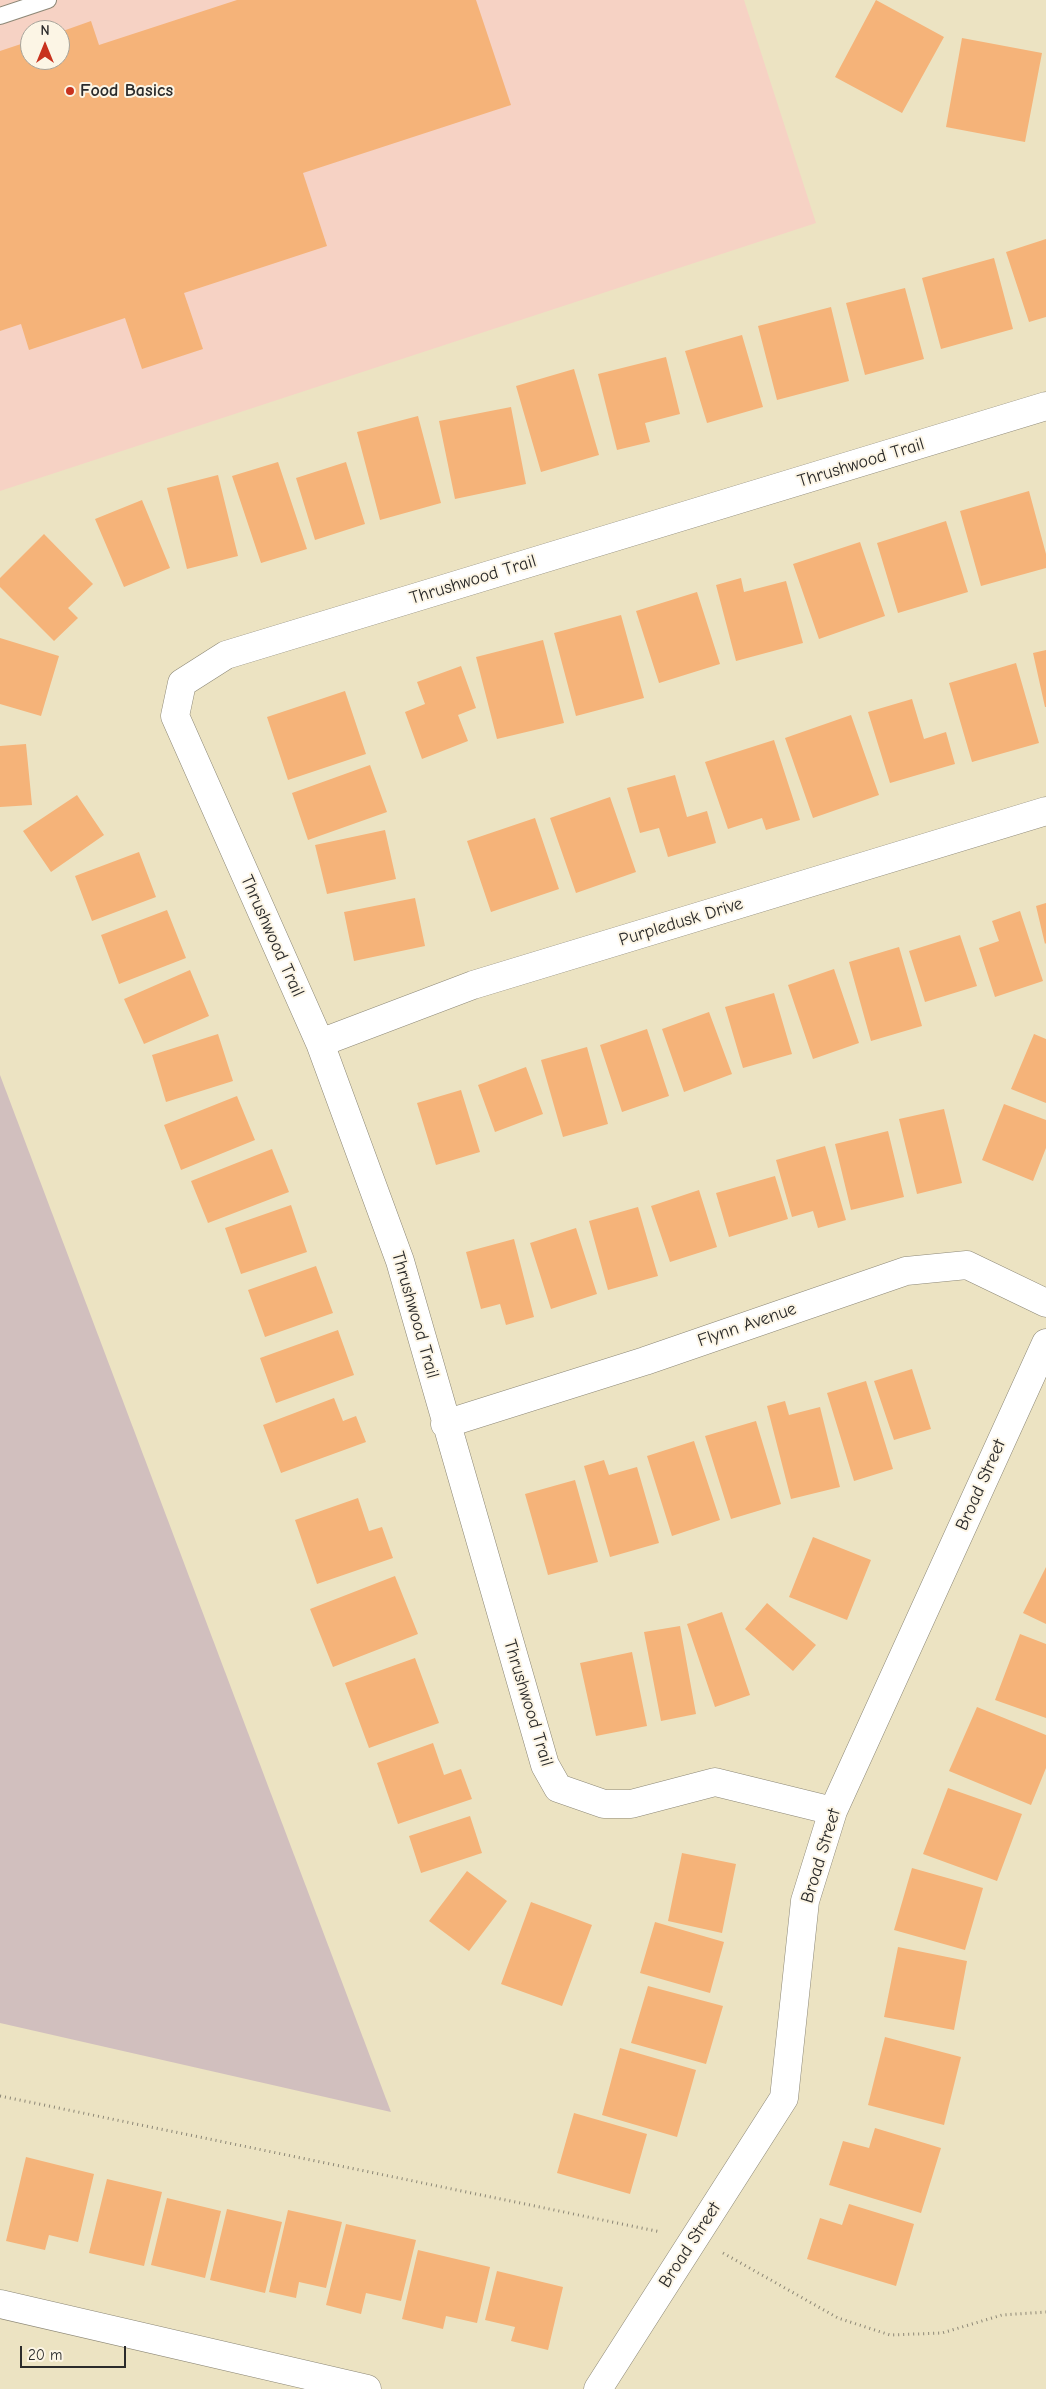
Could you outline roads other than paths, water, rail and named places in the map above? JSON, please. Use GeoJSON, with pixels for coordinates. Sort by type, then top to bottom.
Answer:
{"type":"FeatureCollection","features":[{"type":"Feature","properties":{"kind":"street","name":"Thrushwood Trail"},"geometry":{"type":"LineString","coordinates":[[833,1811],[715,1782],[631,1804],[604,1804],[558,1788],[545,1765],[445,1424],[400,1261],[320,1043],[175,716],[182,684],[226,655],[1046,406]]}},
{"type":"Feature","properties":{"kind":"street","name":"Purpledusk Drive"},"geometry":{"type":"LineString","coordinates":[[320,1043],[473,985],[1046,811]]}},
{"type":"Feature","properties":{"kind":"street","name":"Flynn Avenue"},"geometry":{"type":"LineString","coordinates":[[445,1424],[645,1361],[906,1271],[967,1265],[1046,1303]]}},
{"type":"Feature","properties":{"kind":"street","name":"Broad Street"},"geometry":{"type":"LineString","coordinates":[[598,2389],[784,2098],[805,1901],[833,1811],[1046,1343]]}},
{"type":"Feature","properties":{"kind":"street"},"geometry":{"type":"LineString","coordinates":[[0,2304],[367,2389]]}},
{"type":"Feature","properties":{"kind":"lane"},"geometry":{"type":"LineString","coordinates":[[0,16],[48,0]]}},
{"type":"Feature","properties":{"kind":"place","name":"Food Basics"},"geometry":{"type":"Point","coordinates":[70,91]}}]}
